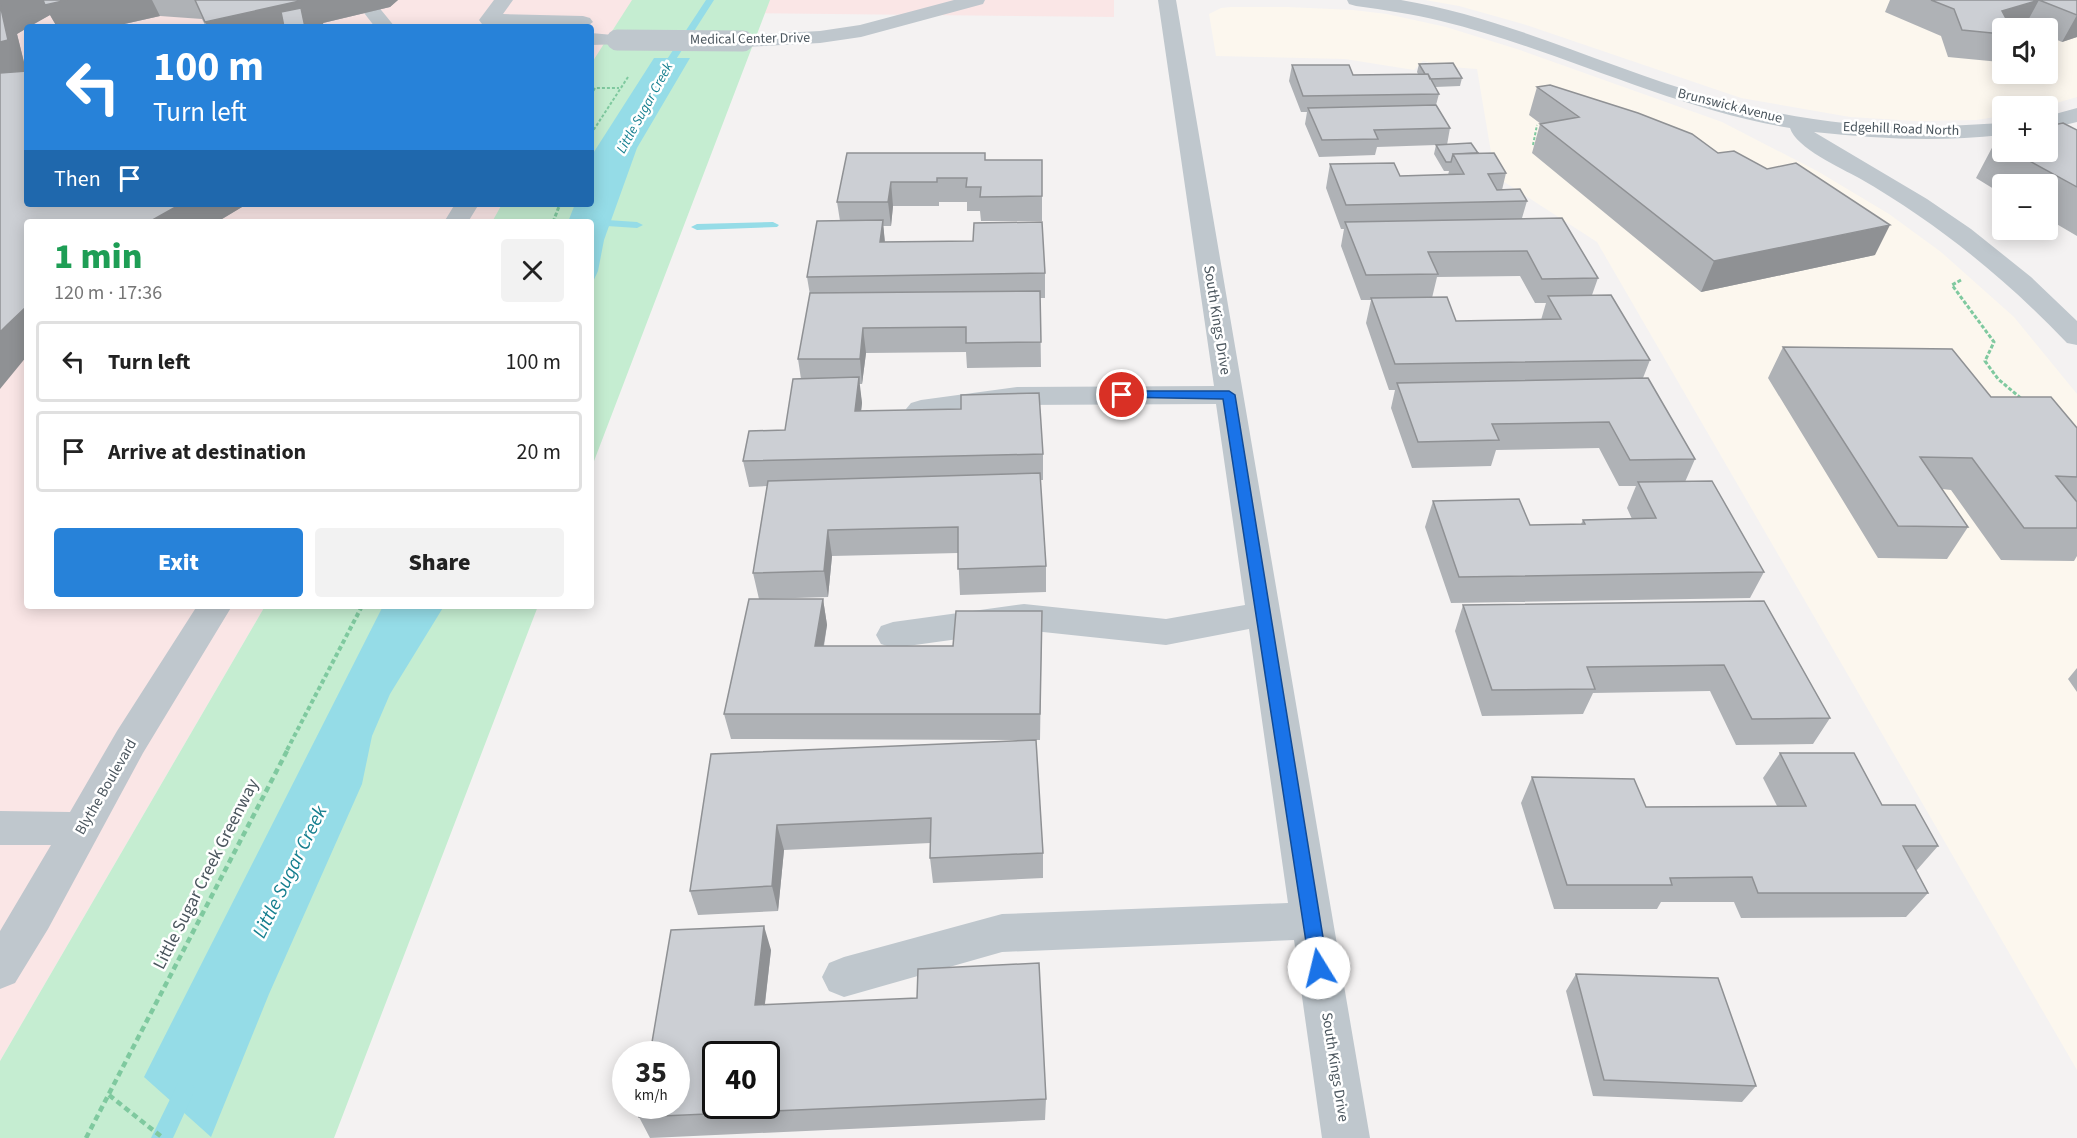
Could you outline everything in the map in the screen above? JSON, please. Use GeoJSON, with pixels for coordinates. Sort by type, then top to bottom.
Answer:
{"type":"FeatureCollection","features":[{"type":"Feature","properties":{"kind":"street"},"geometry":{"type":"LineString","coordinates":[[363,0],[383,24]]}},
{"type":"Feature","properties":{"kind":"street"},"geometry":{"type":"LineString","coordinates":[[486,24],[504,0]]}},
{"type":"Feature","properties":{"kind":"street"},"geometry":{"type":"LineString","coordinates":[[903,0],[920,16]]}},
{"type":"Feature","properties":{"kind":"street","name":"Medical Center Drive"},"geometry":{"type":"LineString","coordinates":[[594,28],[617,40],[743,41],[820,37],[861,31],[976,0]]}},
{"type":"Feature","properties":{"kind":"street","name":"South Kings Drive"},"geometry":{"type":"LineString","coordinates":[[1167,0],[1346,1138]]}},
{"type":"Feature","properties":{"kind":"street","name":"Brunswick Avenue"},"geometry":{"type":"LineString","coordinates":[[1356,0],[1413,8],[1457,18],[1704,101],[1799,122],[1802,132],[1809,139],[1917,203],[1970,239],[2035,294],[2077,337]]}},
{"type":"Feature","properties":{"kind":"street","name":"Medical Center Drive"},"geometry":{"type":"LineString","coordinates":[[486,24],[587,24]]}},
{"type":"Feature","properties":{"kind":"street"},"geometry":{"type":"LineString","coordinates":[[2058,120],[2077,115]]}},
{"type":"Feature","properties":{"kind":"street","name":"Edgehill Road North"},"geometry":{"type":"LineString","coordinates":[[1799,122],[1896,132],[1992,130]]}},
{"type":"Feature","properties":{"kind":"street"},"geometry":{"type":"LineString","coordinates":[[921,409],[1017,396],[1229,395]]}},
{"type":"Feature","properties":{"kind":"street","name":"Blythe Boulevard"},"geometry":{"type":"LineString","coordinates":[[0,969],[130,742],[213,609]]}},
{"type":"Feature","properties":{"kind":"street"},"geometry":{"type":"LineString","coordinates":[[893,635],[1024,617],[1166,632],[1263,614]]}},
{"type":"Feature","properties":{"kind":"street"},"geometry":{"type":"LineString","coordinates":[[0,828],[81,829]]}},
{"type":"Feature","properties":{"kind":"street"},"geometry":{"type":"LineString","coordinates":[[844,977],[1002,933],[1311,921]]}},
{"type":"Feature","properties":{"kind":"path"},"geometry":{"type":"LineString","coordinates":[[594,90],[619,88]]}},
{"type":"Feature","properties":{"kind":"path"},"geometry":{"type":"LineString","coordinates":[[1533,145],[1538,125]]}},
{"type":"Feature","properties":{"kind":"path"},"geometry":{"type":"LineString","coordinates":[[1967,279],[1952,285],[1994,342],[1985,361],[1998,379],[2018,393],[2025,402]]}},
{"type":"Feature","properties":{"kind":"path","name":"Little Sugar Creek Greenway"},"geometry":{"type":"LineString","coordinates":[[86,1138],[360,609]]}},
{"type":"Feature","properties":{"kind":"path"},"geometry":{"type":"LineString","coordinates":[[109,1095],[164,1138]]}},
{"type":"Feature","properties":{"kind":"shaded area"},"geometry":{"type":"Polygon","coordinates":[[[0,0],[1114,0],[1114,17],[643,12],[594,86],[594,24],[24,24],[24,207],[514,207],[506,219],[24,219],[24,609],[263,609],[0,1061],[0,0]]]}},
{"type":"Feature","properties":{"kind":"shaded area"},"geometry":{"type":"Polygon","coordinates":[[[1425,0],[2077,0],[2077,97],[2058,103],[2058,96],[1992,96],[1992,118],[1976,120],[1916,121],[1850,117],[1741,98],[1523,24],[1459,6],[1425,0]]]}},
{"type":"Feature","properties":{"kind":"shaded area"},"geometry":{"type":"Polygon","coordinates":[[[1231,7],[1287,7],[1387,14],[1446,27],[1520,50],[1722,122],[1819,172],[1889,214],[1941,252],[2014,317],[2077,394],[2077,1070],[1597,242],[1495,176],[1477,69],[1450,67],[1423,61],[1414,70],[1345,59],[1216,56],[1209,14],[1221,8],[1231,7]]]}},
{"type":"Feature","properties":{"kind":"green space"},"geometry":{"type":"Polygon","coordinates":[[[632,0],[770,0],[594,461],[594,219],[494,219],[500,207],[594,207],[594,59],[632,0]]]}},
{"type":"Feature","properties":{"kind":"green space"},"geometry":{"type":"Polygon","coordinates":[[[263,609],[537,609],[334,1138],[0,1138],[0,1061],[263,609]]]}},
{"type":"Feature","properties":{"kind":"water"},"geometry":{"type":"Polygon","coordinates":[[[654,58],[690,58],[637,148],[604,240],[594,280],[594,219],[569,219],[574,207],[594,207],[594,152],[654,58]]]}},
{"type":"Feature","properties":{"kind":"water"},"geometry":{"type":"Polygon","coordinates":[[[381,609],[442,609],[390,694],[372,736],[362,784],[269,994],[211,1137],[144,1077],[381,609]]]}},
{"type":"Feature","properties":{"kind":"building"},"geometry":{"type":"Polygon","coordinates":[[[43,0],[67,0],[45,5],[43,0]]]}},
{"type":"Feature","properties":{"kind":"building"},"geometry":{"type":"Polygon","coordinates":[[[195,0],[304,0],[205,22],[195,0]]]}},
{"type":"Feature","properties":{"kind":"building"},"geometry":{"type":"Polygon","coordinates":[[[1931,0],[2039,0],[2002,11],[2006,18],[1992,18],[1992,33],[1962,30],[1954,9],[1931,0]]]}},
{"type":"Feature","properties":{"kind":"building"},"geometry":{"type":"Polygon","coordinates":[[[2039,0],[2077,0],[2077,15],[2039,0]]]}},
{"type":"Feature","properties":{"kind":"building"},"geometry":{"type":"Polygon","coordinates":[[[0,4],[8,40],[0,42],[0,4]]]}},
{"type":"Feature","properties":{"kind":"building"},"geometry":{"type":"Polygon","coordinates":[[[301,8],[304,24],[283,24],[281,12],[301,8]]]}},
{"type":"Feature","properties":{"kind":"building"},"geometry":{"type":"Polygon","coordinates":[[[1453,63],[1462,78],[1430,79],[1419,64],[1453,63]]]}},
{"type":"Feature","properties":{"kind":"building"},"geometry":{"type":"Polygon","coordinates":[[[1292,65],[1349,65],[1353,75],[1428,74],[1439,94],[1303,96],[1292,65]]]}},
{"type":"Feature","properties":{"kind":"building"},"geometry":{"type":"Polygon","coordinates":[[[24,71],[24,207],[176,207],[154,219],[24,219],[24,309],[0,332],[0,73],[24,71]]]}},
{"type":"Feature","properties":{"kind":"building"},"geometry":{"type":"Polygon","coordinates":[[[1550,85],[1638,113],[1692,134],[1718,153],[1734,151],[1767,169],[1796,163],[1890,225],[1714,261],[1540,124],[1579,117],[1537,87],[1550,85]]]}},
{"type":"Feature","properties":{"kind":"building"},"geometry":{"type":"Polygon","coordinates":[[[1436,105],[1450,128],[1374,130],[1378,139],[1322,140],[1308,108],[1436,105]]]}},
{"type":"Feature","properties":{"kind":"building"},"geometry":{"type":"Polygon","coordinates":[[[2063,123],[2077,130],[2077,187],[2058,177],[2058,174],[2053,174],[2031,162],[2058,162],[2058,124],[2063,123]]]}},
{"type":"Feature","properties":{"kind":"building"},"geometry":{"type":"Polygon","coordinates":[[[1471,143],[1478,153],[1453,154],[1451,162],[1446,162],[1436,145],[1471,143]]]}},
{"type":"Feature","properties":{"kind":"building"},"geometry":{"type":"Polygon","coordinates":[[[847,153],[985,153],[985,160],[1042,160],[1042,196],[980,197],[981,187],[966,187],[967,178],[937,178],[937,182],[891,182],[888,202],[837,202],[847,153]]]}},
{"type":"Feature","properties":{"kind":"building"},"geometry":{"type":"Polygon","coordinates":[[[1494,153],[1506,173],[1488,174],[1497,190],[1520,189],[1527,201],[1346,205],[1330,164],[1394,163],[1400,176],[1464,174],[1453,154],[1494,153]]]}},
{"type":"Feature","properties":{"kind":"building"},"geometry":{"type":"Polygon","coordinates":[[[1562,218],[1598,278],[1542,279],[1527,251],[1428,252],[1438,274],[1366,275],[1345,222],[1562,218]]]}},
{"type":"Feature","properties":{"kind":"building"},"geometry":{"type":"Polygon","coordinates":[[[883,220],[880,242],[973,241],[974,223],[1042,222],[1045,273],[807,277],[817,221],[883,220]]]}},
{"type":"Feature","properties":{"kind":"building"},"geometry":{"type":"Polygon","coordinates":[[[1040,291],[1041,342],[966,343],[966,327],[863,328],[860,359],[798,359],[810,293],[1040,291]]]}},
{"type":"Feature","properties":{"kind":"building"},"geometry":{"type":"Polygon","coordinates":[[[1611,295],[1650,360],[1395,364],[1371,298],[1447,297],[1456,321],[1561,319],[1548,296],[1611,295]]]}},
{"type":"Feature","properties":{"kind":"building"},"geometry":{"type":"Polygon","coordinates":[[[1783,347],[1952,349],[1991,397],[2051,397],[2077,428],[2077,477],[2056,476],[2077,502],[2077,528],[2024,528],[1972,458],[1920,457],[1968,527],[1898,526],[1783,347]]]}},
{"type":"Feature","properties":{"kind":"building"},"geometry":{"type":"Polygon","coordinates":[[[859,377],[855,411],[961,409],[961,395],[1039,393],[1043,454],[743,461],[749,431],[785,430],[793,379],[859,377]]]}},
{"type":"Feature","properties":{"kind":"building"},"geometry":{"type":"Polygon","coordinates":[[[1648,378],[1695,459],[1630,460],[1609,422],[1492,424],[1499,440],[1418,442],[1397,383],[1648,378]]]}},
{"type":"Feature","properties":{"kind":"building"},"geometry":{"type":"Polygon","coordinates":[[[1040,473],[1046,566],[958,569],[958,527],[828,530],[824,571],[753,573],[768,481],[1040,473]]]}},
{"type":"Feature","properties":{"kind":"building"},"geometry":{"type":"Polygon","coordinates":[[[1712,481],[1764,572],[1459,577],[1433,501],[1519,499],[1530,525],[1585,524],[1583,520],[1656,518],[1638,482],[1712,481]]]}},
{"type":"Feature","properties":{"kind":"building"},"geometry":{"type":"Polygon","coordinates":[[[749,599],[823,599],[815,646],[953,646],[956,611],[1042,611],[1040,714],[724,714],[749,599]]]}},
{"type":"Feature","properties":{"kind":"building"},"geometry":{"type":"Polygon","coordinates":[[[1764,601],[1830,718],[1752,719],[1724,665],[1587,667],[1595,689],[1492,690],[1463,605],[1764,601]]]}},
{"type":"Feature","properties":{"kind":"building"},"geometry":{"type":"Polygon","coordinates":[[[1036,740],[1043,853],[930,858],[931,818],[777,825],[772,886],[690,891],[711,754],[1036,740]]]}},
{"type":"Feature","properties":{"kind":"building"},"geometry":{"type":"Polygon","coordinates":[[[1780,753],[1854,753],[1882,805],[1915,805],[1938,846],[1903,846],[1928,893],[1758,893],[1752,877],[1670,878],[1672,885],[1567,885],[1532,777],[1634,779],[1646,807],[1806,806],[1780,753]]]}},
{"type":"Feature","properties":{"kind":"building"},"geometry":{"type":"Polygon","coordinates":[[[764,926],[755,1005],[917,998],[918,969],[1039,963],[1046,1099],[780,1111],[780,1041],[702,1041],[702,1114],[690,1115],[690,1041],[652,1041],[671,930],[764,926]]]}},
{"type":"Feature","properties":{"kind":"building"},"geometry":{"type":"Polygon","coordinates":[[[1576,974],[1718,978],[1756,1086],[1604,1080],[1576,974]]]}},
{"type":"Feature","properties":{"kind":"waterway","name":"Little Sugar Creek"},"geometry":{"type":"LineString","coordinates":[[663,73],[710,0]]}},
{"type":"Feature","properties":{"kind":"waterway"},"geometry":{"type":"LineString","coordinates":[[594,222],[637,225]]}},
{"type":"Feature","properties":{"kind":"waterway"},"geometry":{"type":"LineString","coordinates":[[697,227],[773,225]]}},
{"type":"Feature","properties":{"kind":"waterway","name":"Little Sugar Creek"},"geometry":{"type":"LineString","coordinates":[[162,1138],[185,1090]]}},
{"type":"Feature","properties":{"kind":"route"},"geometry":{"type":"LineString","coordinates":[[1122,395],[1229,395],[1319,968]]}}]}
